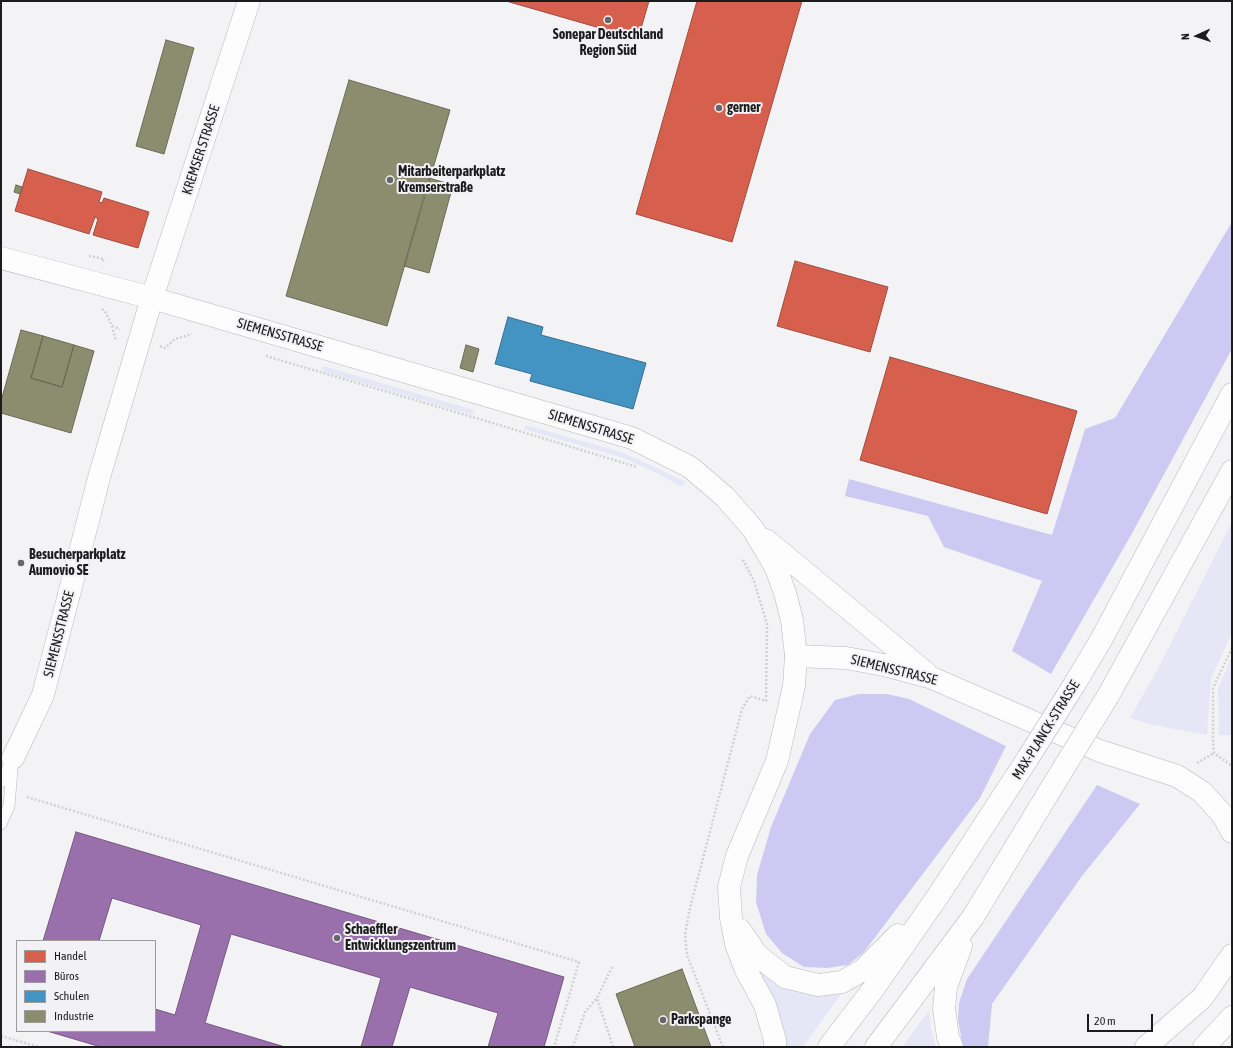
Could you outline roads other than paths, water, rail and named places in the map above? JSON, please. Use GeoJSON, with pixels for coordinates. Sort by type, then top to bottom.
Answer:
{"type":"FeatureCollection","features":[{"type":"Feature","properties":{"kind":"main road","name":"KREMSER STRASSE"},"geometry":{"type":"LineString","coordinates":[[152,298],[249,1]]}},
{"type":"Feature","properties":{"kind":"main road","name":"SIEMENSSTRASSE"},"geometry":{"type":"LineString","coordinates":[[1,258],[152,298],[632,438],[690,467],[725,497],[753,529],[776,568],[785,593],[792,620],[796,656],[846,658],[884,665],[932,678],[1100,751],[1177,776],[1202,792],[1229,818]]}},
{"type":"Feature","properties":{"kind":"main road","name":"SIEMENSSTRASSE"},"geometry":{"type":"LineString","coordinates":[[13,758],[43,695],[100,474],[152,298]]}},
{"type":"Feature","properties":{"kind":"main road","name":"MAX-PLANCK-STRASSE"},"geometry":{"type":"LineString","coordinates":[[829,1047],[874,988],[940,893],[1074,685],[1101,640],[1232,394]]}},
{"type":"Feature","properties":{"kind":"main road"},"geometry":{"type":"LineString","coordinates":[[876,1047],[973,917],[1108,696],[1232,471]]}},
{"type":"Feature","properties":{"kind":"main road"},"geometry":{"type":"LineString","coordinates":[[753,529],[814,582],[932,678]]}},
{"type":"Feature","properties":{"kind":"main road"},"geometry":{"type":"LineString","coordinates":[[775,1047],[775,1040],[765,1005],[746,970],[736,944],[731,918],[730,887],[737,856],[776,761],[794,686],[796,656]]}},
{"type":"Feature","properties":{"kind":"main road"},"geometry":{"type":"LineString","coordinates":[[731,918],[756,955],[784,977],[818,985],[842,982],[863,970],[940,893]]}},
{"type":"Feature","properties":{"kind":"main road"},"geometry":{"type":"LineString","coordinates":[[952,1047],[948,1037],[944,1009],[946,986],[952,966],[973,917]]}},
{"type":"Feature","properties":{"kind":"main road"},"geometry":{"type":"LineString","coordinates":[[1146,1047],[1202,998],[1232,955]]}},
{"type":"Feature","properties":{"kind":"main road"},"geometry":{"type":"LineString","coordinates":[[1204,1047],[1232,1017]]}},
{"type":"Feature","properties":{"kind":"lane"},"geometry":{"type":"LineString","coordinates":[[1,782],[13,758]]}},
{"type":"Feature","properties":{"kind":"lane"},"geometry":{"type":"LineString","coordinates":[[1,824],[9,806],[13,758]]}},
{"type":"Feature","properties":{"kind":"place","name":"Sonepar Deutschland Region Süd"},"geometry":{"type":"Point","coordinates":[608,20]}},
{"type":"Feature","properties":{"kind":"place","name":"gerner"},"geometry":{"type":"Point","coordinates":[719,108]}},
{"type":"Feature","properties":{"kind":"place","name":"Mitarbeiterparkplatz Kremserstraße"},"geometry":{"type":"Point","coordinates":[390,180]}},
{"type":"Feature","properties":{"kind":"place","name":"Besucherparkplatz Aumovio SE"},"geometry":{"type":"Point","coordinates":[21,563]}},
{"type":"Feature","properties":{"kind":"place","name":"Schaeffler Entwicklungszentrum"},"geometry":{"type":"Point","coordinates":[337,938]}},
{"type":"Feature","properties":{"kind":"place","name":"Parkspange"},"geometry":{"type":"Point","coordinates":[663,1020]}}]}
